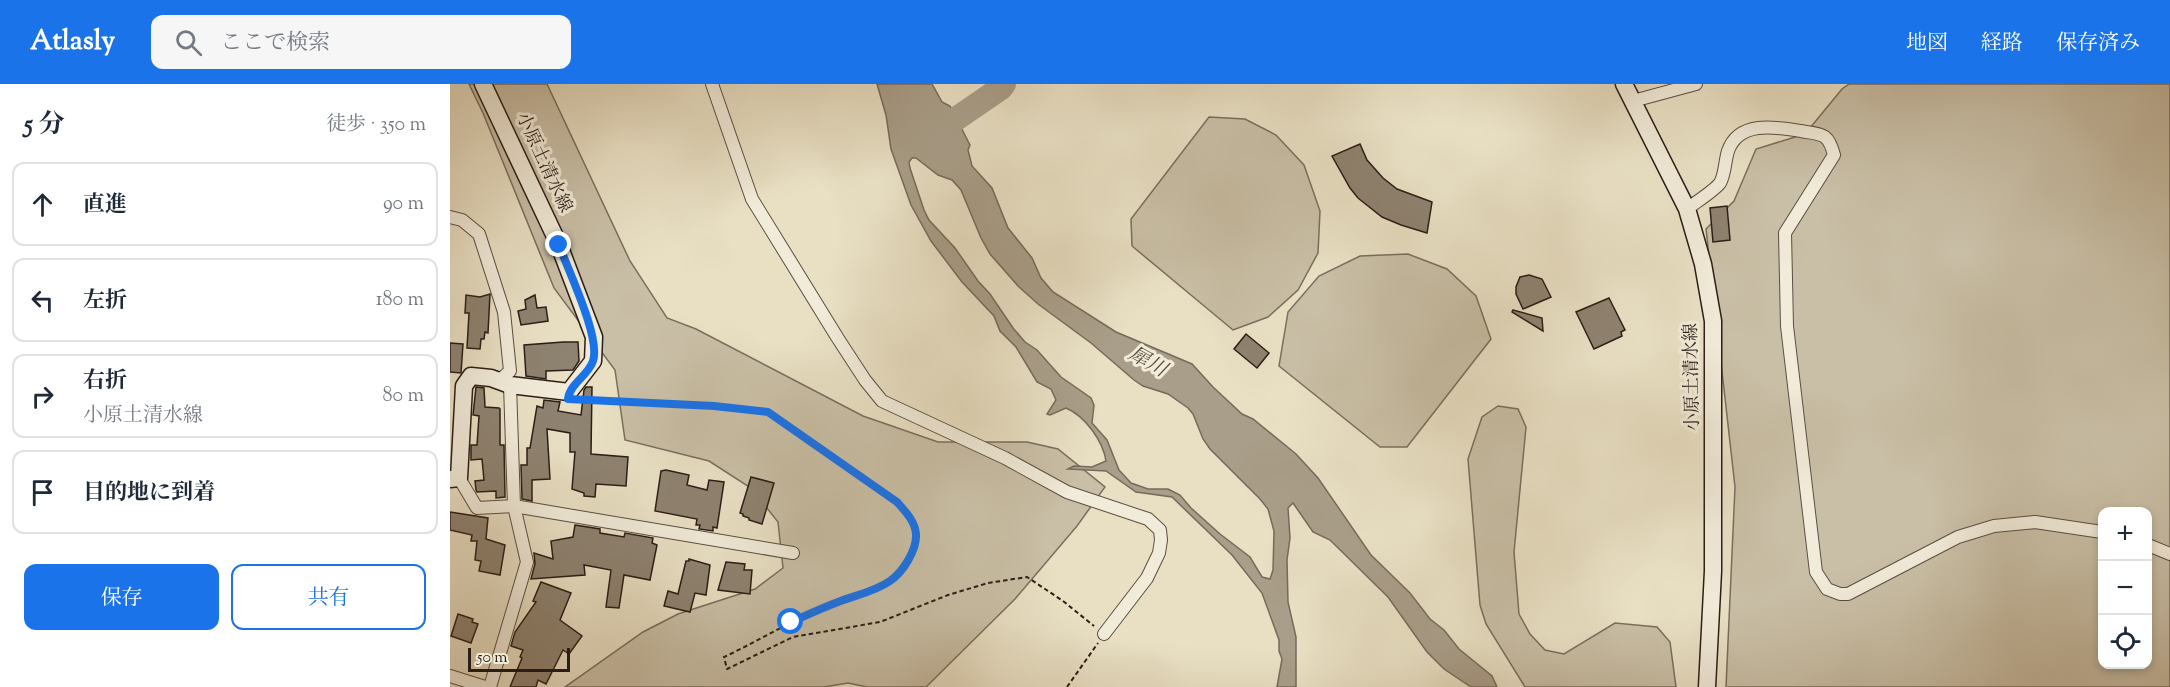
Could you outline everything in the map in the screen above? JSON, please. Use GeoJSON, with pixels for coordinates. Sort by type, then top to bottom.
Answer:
{"type":"FeatureCollection","features":[{"type":"Feature","properties":{"kind":"main road","name":"小原土清水線"},"geometry":{"type":"LineString","coordinates":[[483,84],[559,245],[594,337],[593,361],[569,392]]}},
{"type":"Feature","properties":{"kind":"main road","name":"小原土清水線"},"geometry":{"type":"LineString","coordinates":[[1624,84],[1688,209],[1703,264],[1713,321],[1713,571],[1707,687]]}},
{"type":"Feature","properties":{"kind":"main road"},"geometry":{"type":"LineString","coordinates":[[455,478],[464,386],[471,376],[569,392]]}},
{"type":"Feature","properties":{"kind":"street"},"geometry":{"type":"LineString","coordinates":[[712,84],[752,199],[837,337],[865,380],[882,400],[1005,458],[1067,492],[1148,519],[1160,530],[1159,553],[1147,578],[1104,634]]}},
{"type":"Feature","properties":{"kind":"street"},"geometry":{"type":"LineString","coordinates":[[1633,101],[1696,84]]}},
{"type":"Feature","properties":{"kind":"street"},"geometry":{"type":"LineString","coordinates":[[1688,209],[1720,182],[1729,149],[1736,138],[1753,127],[1782,128],[1815,134],[1827,137],[1831,142],[1834,155],[1785,233],[1786,326],[1816,572],[1827,589],[1840,594],[1848,594],[1958,537],[1994,526],[2035,522],[2098,531]]}},
{"type":"Feature","properties":{"kind":"street"},"geometry":{"type":"LineString","coordinates":[[450,217],[462,220],[479,234],[504,312],[510,371],[504,383],[514,506],[527,562],[490,687]]}},
{"type":"Feature","properties":{"kind":"street"},"geometry":{"type":"LineString","coordinates":[[455,478],[477,508],[514,506],[793,553]]}},
{"type":"Feature","properties":{"kind":"street"},"geometry":{"type":"LineString","coordinates":[[2152,547],[2170,554]]}},
{"type":"Feature","properties":{"kind":"street"},"geometry":{"type":"LineString","coordinates":[[450,676],[485,687]]}},
{"type":"Feature","properties":{"kind":"path"},"geometry":{"type":"LineString","coordinates":[[569,392],[568,399],[714,406],[768,412],[897,502],[909,515],[916,534],[913,548],[904,568],[890,581],[870,592],[839,601],[791,622],[724,657],[727,669],[793,637],[880,622],[968,589],[988,583],[1027,577],[1063,601],[1104,634],[1066,687]]}},
{"type":"Feature","properties":{"kind":"shaded area"},"geometry":{"type":"Polygon","coordinates":[[[469,84],[547,84],[630,261],[667,318],[696,329],[863,416],[938,442],[1027,442],[1058,449],[1105,487],[1077,526],[1015,599],[926,687],[867,687],[848,683],[824,687],[565,687],[643,632],[678,614],[755,589],[783,568],[778,522],[751,488],[709,461],[625,440],[615,370],[554,288],[469,84]]]}},
{"type":"Feature","properties":{"kind":"shaded area"},"geometry":{"type":"Polygon","coordinates":[[[1849,84],[2170,84],[2170,687],[1726,687],[1735,487],[1706,229],[1734,201],[1756,149],[1805,134],[1842,89],[1849,84]]]}},
{"type":"Feature","properties":{"kind":"shaded area"},"geometry":{"type":"Polygon","coordinates":[[[1209,117],[1245,119],[1276,135],[1304,165],[1320,211],[1318,253],[1298,290],[1268,317],[1233,330],[1132,246],[1131,219],[1209,117]]]}},
{"type":"Feature","properties":{"kind":"shaded area"},"geometry":{"type":"Polygon","coordinates":[[[1408,254],[1447,269],[1476,296],[1491,339],[1407,447],[1380,447],[1279,366],[1288,312],[1319,276],[1360,256],[1408,254]]]}},
{"type":"Feature","properties":{"kind":"shaded area"},"geometry":{"type":"Polygon","coordinates":[[[1498,406],[1518,409],[1526,427],[1514,552],[1519,614],[1530,634],[1545,650],[1564,654],[1615,623],[1657,627],[1670,642],[1676,687],[1525,687],[1486,624],[1480,605],[1468,459],[1482,417],[1498,406]]]}},
{"type":"Feature","properties":{"kind":"water","name":"犀川"},"geometry":{"type":"Polygon","coordinates":[[[877,84],[932,84],[942,102],[950,106],[970,145],[968,150],[972,166],[992,188],[1008,228],[1032,258],[1041,278],[1053,292],[1116,332],[1192,364],[1242,414],[1253,419],[1296,454],[1318,478],[1371,555],[1410,593],[1430,619],[1444,630],[1459,649],[1492,676],[1497,687],[1471,687],[1444,669],[1427,652],[1388,597],[1330,540],[1313,532],[1293,503],[1288,508],[1290,538],[1287,560],[1288,602],[1296,637],[1296,687],[1277,687],[1282,659],[1279,640],[1262,593],[1232,555],[1172,497],[1136,492],[1106,471],[1068,469],[1074,466],[1092,467],[1106,461],[1101,445],[1092,430],[1073,412],[1066,408],[1050,415],[1047,414],[1056,400],[1051,389],[1037,382],[1016,347],[1000,331],[994,316],[962,282],[931,241],[911,205],[891,149],[886,115],[877,84]],[[912,158],[909,162],[910,168],[929,220],[955,248],[1025,342],[1037,350],[1061,377],[1091,398],[1094,405],[1092,423],[1107,440],[1119,470],[1131,483],[1148,489],[1168,489],[1180,495],[1220,534],[1250,557],[1262,577],[1270,579],[1273,570],[1274,531],[1268,509],[1210,449],[1188,408],[1168,394],[1143,386],[1134,380],[1018,286],[990,254],[961,190],[952,180],[938,175],[916,158],[912,158]]]}},
{"type":"Feature","properties":{"kind":"building"},"geometry":{"type":"Polygon","coordinates":[[[1360,144],[1367,160],[1383,178],[1397,189],[1432,202],[1427,233],[1382,217],[1358,198],[1350,188],[1332,156],[1360,144]]]}},
{"type":"Feature","properties":{"kind":"building"},"geometry":{"type":"Polygon","coordinates":[[[1727,206],[1730,240],[1713,242],[1710,208],[1727,206]]]}},
{"type":"Feature","properties":{"kind":"building"},"geometry":{"type":"Polygon","coordinates":[[[1529,275],[1542,279],[1551,297],[1523,309],[1516,294],[1516,287],[1520,277],[1529,275]]]}},
{"type":"Feature","properties":{"kind":"building"},"geometry":{"type":"Polygon","coordinates":[[[490,294],[488,333],[485,332],[484,339],[481,339],[480,349],[467,348],[469,313],[465,313],[466,295],[480,297],[490,294]]]}},
{"type":"Feature","properties":{"kind":"building"},"geometry":{"type":"Polygon","coordinates":[[[535,295],[537,308],[546,307],[548,321],[521,325],[518,311],[526,309],[525,300],[535,295]]]}},
{"type":"Feature","properties":{"kind":"building"},"geometry":{"type":"Polygon","coordinates":[[[1609,298],[1625,330],[1621,332],[1622,336],[1594,349],[1576,312],[1609,298]]]}},
{"type":"Feature","properties":{"kind":"building"},"geometry":{"type":"Polygon","coordinates":[[[1513,310],[1542,318],[1543,331],[1512,312],[1513,310]]]}},
{"type":"Feature","properties":{"kind":"building"},"geometry":{"type":"Polygon","coordinates":[[[1246,334],[1269,353],[1257,368],[1234,349],[1246,334]]]}},
{"type":"Feature","properties":{"kind":"building"},"geometry":{"type":"Polygon","coordinates":[[[578,342],[579,361],[573,370],[546,371],[546,379],[526,376],[524,345],[578,342]]]}},
{"type":"Feature","properties":{"kind":"building"},"geometry":{"type":"Polygon","coordinates":[[[450,343],[463,344],[461,373],[450,372],[450,343]]]}},
{"type":"Feature","properties":{"kind":"building"},"geometry":{"type":"Polygon","coordinates":[[[476,387],[484,388],[485,407],[500,409],[500,445],[504,445],[505,497],[496,498],[496,491],[477,492],[476,490],[475,481],[484,480],[482,459],[471,460],[471,445],[477,445],[479,416],[473,415],[476,387]]]}},
{"type":"Feature","properties":{"kind":"building"},"geometry":{"type":"Polygon","coordinates":[[[586,387],[592,387],[591,454],[628,457],[626,486],[596,484],[595,497],[584,496],[584,493],[572,489],[575,452],[570,452],[570,433],[547,429],[550,479],[532,480],[532,501],[522,499],[521,465],[527,465],[527,448],[530,448],[537,406],[543,408],[544,400],[560,402],[558,411],[581,415],[586,387]]]}},
{"type":"Feature","properties":{"kind":"building"},"geometry":{"type":"Polygon","coordinates":[[[661,471],[689,475],[687,485],[707,490],[709,480],[724,482],[717,528],[713,527],[713,531],[699,529],[700,525],[696,525],[697,519],[655,511],[661,471]]]}},
{"type":"Feature","properties":{"kind":"building"},"geometry":{"type":"Polygon","coordinates":[[[751,477],[774,483],[762,524],[749,520],[740,513],[751,477]]]}},
{"type":"Feature","properties":{"kind":"building"},"geometry":{"type":"Polygon","coordinates":[[[450,512],[488,518],[486,539],[505,545],[500,575],[479,571],[481,561],[475,560],[477,541],[471,541],[472,535],[450,530],[450,512]]]}},
{"type":"Feature","properties":{"kind":"building"},"geometry":{"type":"Polygon","coordinates":[[[575,525],[600,529],[600,533],[624,537],[625,533],[653,538],[652,543],[657,545],[650,580],[624,575],[619,608],[606,607],[611,570],[584,565],[585,575],[531,579],[535,564],[534,553],[553,559],[551,541],[573,537],[575,525]]]}},
{"type":"Feature","properties":{"kind":"building"},"geometry":{"type":"Polygon","coordinates":[[[689,559],[710,565],[706,595],[695,593],[690,612],[664,606],[668,591],[678,594],[686,561],[689,559]]]}},
{"type":"Feature","properties":{"kind":"building"},"geometry":{"type":"Polygon","coordinates":[[[726,562],[745,564],[744,570],[752,570],[750,594],[718,590],[726,562]]]}},
{"type":"Feature","properties":{"kind":"building"},"geometry":{"type":"Polygon","coordinates":[[[541,582],[571,593],[560,620],[582,636],[569,654],[563,650],[546,684],[538,680],[536,687],[510,687],[523,650],[511,646],[515,632],[536,602],[533,601],[541,582]]]}},
{"type":"Feature","properties":{"kind":"building"},"geometry":{"type":"Polygon","coordinates":[[[458,614],[473,619],[472,622],[478,624],[471,643],[451,636],[458,614]]]}},
{"type":"Feature","properties":{"kind":"waterway"},"geometry":{"type":"LineString","coordinates":[[931,136],[1004,84]]}},
{"type":"Feature","properties":{"kind":"route"},"geometry":{"type":"LineString","coordinates":[[559,245],[594,337],[593,361],[569,392],[568,399],[714,406],[768,412],[897,502],[909,515],[916,534],[913,548],[904,568],[890,581],[870,592],[839,601],[791,622]]}}]}
